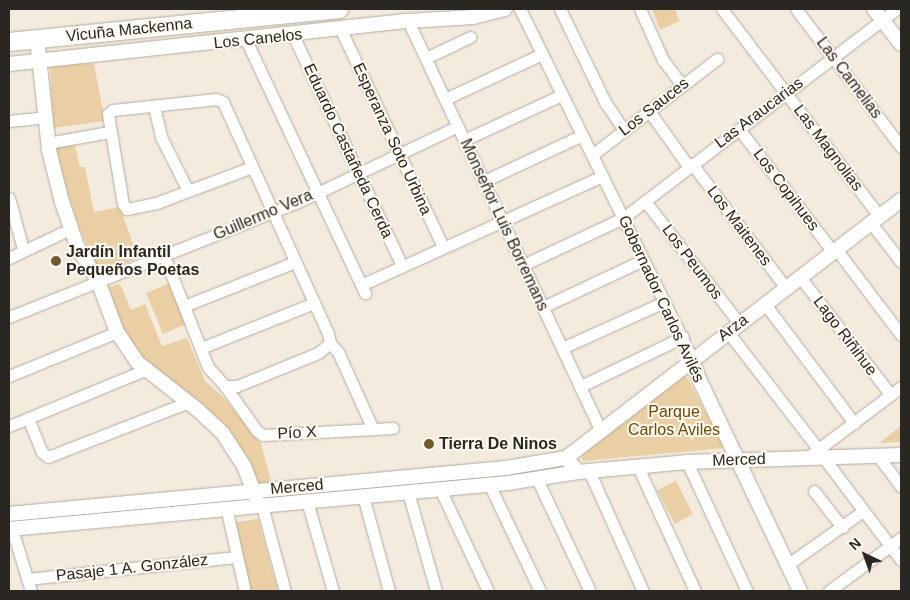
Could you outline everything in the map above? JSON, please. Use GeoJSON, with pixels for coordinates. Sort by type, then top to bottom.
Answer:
{"type":"FeatureCollection","features":[{"type":"Feature","properties":{"kind":"main road","name":"Vicuña Mackenna"},"geometry":{"type":"LineString","coordinates":[[9,42],[339,9]]}},
{"type":"Feature","properties":{"kind":"street","name":"Los Canelos"},"geometry":{"type":"LineString","coordinates":[[9,64],[342,30],[408,21],[473,17],[505,9]]}},
{"type":"Feature","properties":{"kind":"street","name":"Gobernador Carlos Avilés"},"geometry":{"type":"LineString","coordinates":[[520,9],[683,337],[698,379],[800,591]]}},
{"type":"Feature","properties":{"kind":"street"},"geometry":{"type":"LineString","coordinates":[[560,9],[605,102],[624,130]]}},
{"type":"Feature","properties":{"kind":"street"},"geometry":{"type":"LineString","coordinates":[[640,9],[663,60],[682,85]]}},
{"type":"Feature","properties":{"kind":"street","name":"Las Magnolias"},"geometry":{"type":"LineString","coordinates":[[722,9],[786,93],[875,220],[901,262]]}},
{"type":"Feature","properties":{"kind":"street","name":"Las Camelias"},"geometry":{"type":"LineString","coordinates":[[796,9],[901,147]]}},
{"type":"Feature","properties":{"kind":"street","name":"Las Araucarias"},"geometry":{"type":"LineString","coordinates":[[523,265],[623,218],[833,57],[878,14],[896,9]]}},
{"type":"Feature","properties":{"kind":"street"},"geometry":{"type":"LineString","coordinates":[[878,14],[901,44]]}},
{"type":"Feature","properties":{"kind":"street","name":"Monseñor Luis Borremans"},"geometry":{"type":"LineString","coordinates":[[408,21],[600,429]]}},
{"type":"Feature","properties":{"kind":"street","name":"Esperanza Soto Urbina"},"geometry":{"type":"LineString","coordinates":[[342,30],[443,247]]}},
{"type":"Feature","properties":{"kind":"street","name":"Eduardo Castañeda Cerda"},"geometry":{"type":"LineString","coordinates":[[293,35],[402,266]]}},
{"type":"Feature","properties":{"kind":"street"},"geometry":{"type":"LineString","coordinates":[[426,58],[470,38]]}},
{"type":"Feature","properties":{"kind":"street"},"geometry":{"type":"LineString","coordinates":[[37,39],[48,143],[76,246],[98,281],[117,332],[145,370],[188,402],[230,443],[260,506],[285,591]]}},
{"type":"Feature","properties":{"kind":"street"},"geometry":{"type":"LineString","coordinates":[[246,40],[363,289],[402,266],[602,176]]}},
{"type":"Feature","properties":{"kind":"street"},"geometry":{"type":"LineString","coordinates":[[445,99],[542,54]]}},
{"type":"Feature","properties":{"kind":"street","name":"Los Sauces"},"geometry":{"type":"LineString","coordinates":[[592,155],[717,59]]}},
{"type":"Feature","properties":{"kind":"street"},"geometry":{"type":"LineString","coordinates":[[464,140],[562,95]]}},
{"type":"Feature","properties":{"kind":"street"},"geometry":{"type":"LineString","coordinates":[[252,167],[142,208],[125,207],[109,132],[109,112],[221,100],[252,167],[314,303],[330,343],[338,352],[373,428]]}},
{"type":"Feature","properties":{"kind":"street"},"geometry":{"type":"LineString","coordinates":[[154,106],[160,137],[188,191]]}},
{"type":"Feature","properties":{"kind":"street","name":"Los Maitenes"},"geometry":{"type":"LineString","coordinates":[[649,111],[786,288]]}},
{"type":"Feature","properties":{"kind":"street"},"geometry":{"type":"LineString","coordinates":[[9,121],[45,117]]}},
{"type":"Feature","properties":{"kind":"street","name":"Guillermo Vera"},"geometry":{"type":"LineString","coordinates":[[9,317],[273,213],[458,126]]}},
{"type":"Feature","properties":{"kind":"street","name":"Los Copihues"},"geometry":{"type":"LineString","coordinates":[[739,129],[901,335]]}},
{"type":"Feature","properties":{"kind":"street"},"geometry":{"type":"LineString","coordinates":[[48,143],[109,132]]}},
{"type":"Feature","properties":{"kind":"street"},"geometry":{"type":"LineString","coordinates":[[484,181],[582,135]]}},
{"type":"Feature","properties":{"kind":"street"},"geometry":{"type":"LineString","coordinates":[[9,198],[23,249]]}},
{"type":"Feature","properties":{"kind":"street","name":"Arza"},"geometry":{"type":"LineString","coordinates":[[566,458],[600,429],[901,200]]}},
{"type":"Feature","properties":{"kind":"street","name":"Los Peumos"},"geometry":{"type":"LineString","coordinates":[[644,201],[733,328],[816,455],[901,560]]}},
{"type":"Feature","properties":{"kind":"street"},"geometry":{"type":"LineString","coordinates":[[9,258],[23,249],[70,229]]}},
{"type":"Feature","properties":{"kind":"street"},"geometry":{"type":"LineString","coordinates":[[164,256],[200,348],[212,373],[225,386],[237,386],[318,353],[330,343]]}},
{"type":"Feature","properties":{"kind":"street"},"geometry":{"type":"LineString","coordinates":[[543,307],[644,260]]}},
{"type":"Feature","properties":{"kind":"street"},"geometry":{"type":"LineString","coordinates":[[184,306],[295,262]]}},
{"type":"Feature","properties":{"kind":"street","name":"Lago Riñihue"},"geometry":{"type":"LineString","coordinates":[[800,277],[891,395]]}},
{"type":"Feature","properties":{"kind":"street"},"geometry":{"type":"LineString","coordinates":[[562,348],[664,302]]}},
{"type":"Feature","properties":{"kind":"street"},"geometry":{"type":"LineString","coordinates":[[200,348],[314,303]]}},
{"type":"Feature","properties":{"kind":"street"},"geometry":{"type":"LineString","coordinates":[[765,304],[854,423]]}},
{"type":"Feature","properties":{"kind":"street"},"geometry":{"type":"LineString","coordinates":[[9,376],[117,332]]}},
{"type":"Feature","properties":{"kind":"street"},"geometry":{"type":"LineString","coordinates":[[581,386],[683,337]]}},
{"type":"Feature","properties":{"kind":"street"},"geometry":{"type":"LineString","coordinates":[[9,426],[145,370]]}},
{"type":"Feature","properties":{"kind":"street","name":"Pío X"},"geometry":{"type":"LineString","coordinates":[[225,386],[257,431],[263,435],[393,428]]}},
{"type":"Feature","properties":{"kind":"street"},"geometry":{"type":"LineString","coordinates":[[816,455],[901,387]]}},
{"type":"Feature","properties":{"kind":"street"},"geometry":{"type":"LineString","coordinates":[[28,418],[46,457],[188,402]]}},
{"type":"Feature","properties":{"kind":"street","name":"Merced"},"geometry":{"type":"LineString","coordinates":[[10,529],[440,489],[687,462],[816,455],[901,455]]}},
{"type":"Feature","properties":{"kind":"street"},"geometry":{"type":"LineString","coordinates":[[878,456],[901,486]]}},
{"type":"Feature","properties":{"kind":"street"},"geometry":{"type":"LineString","coordinates":[[566,458],[584,472],[643,591]]}},
{"type":"Feature","properties":{"kind":"street","name":"Merced"},"geometry":{"type":"LineString","coordinates":[[9,514],[506,468],[566,458]]}},
{"type":"Feature","properties":{"kind":"street"},"geometry":{"type":"LineString","coordinates":[[687,462],[747,591]]}},
{"type":"Feature","properties":{"kind":"street"},"geometry":{"type":"LineString","coordinates":[[638,467],[695,591]]}},
{"type":"Feature","properties":{"kind":"street"},"geometry":{"type":"LineString","coordinates":[[537,479],[590,591]]}},
{"type":"Feature","properties":{"kind":"street"},"geometry":{"type":"LineString","coordinates":[[489,484],[540,591]]}},
{"type":"Feature","properties":{"kind":"street"},"geometry":{"type":"LineString","coordinates":[[440,489],[488,591]]}},
{"type":"Feature","properties":{"kind":"street"},"geometry":{"type":"LineString","coordinates":[[814,491],[842,527]]}},
{"type":"Feature","properties":{"kind":"street"},"geometry":{"type":"LineString","coordinates":[[408,492],[436,591]]}},
{"type":"Feature","properties":{"kind":"street"},"geometry":{"type":"LineString","coordinates":[[363,496],[389,591]]}},
{"type":"Feature","properties":{"kind":"street"},"geometry":{"type":"LineString","coordinates":[[308,501],[333,591]]}},
{"type":"Feature","properties":{"kind":"street"},"geometry":{"type":"LineString","coordinates":[[226,508],[245,591]]}},
{"type":"Feature","properties":{"kind":"street"},"geometry":{"type":"LineString","coordinates":[[787,565],[863,511]]}},
{"type":"Feature","properties":{"kind":"street"},"geometry":{"type":"LineString","coordinates":[[10,529],[30,591]]}},
{"type":"Feature","properties":{"kind":"street"},"geometry":{"type":"LineString","coordinates":[[829,591],[901,538]]}},
{"type":"Feature","properties":{"kind":"street","name":"Pasaje 1 A. González"},"geometry":{"type":"LineString","coordinates":[[27,579],[236,557]]}},
{"type":"Feature","properties":{"kind":"green space"},"geometry":{"type":"Polygon","coordinates":[[[652,9],[675,9],[680,21],[660,30],[652,9]]]}},
{"type":"Feature","properties":{"kind":"green space"},"geometry":{"type":"Polygon","coordinates":[[[50,63],[94,64],[105,121],[53,128],[50,63]]]}},
{"type":"Feature","properties":{"kind":"green space"},"geometry":{"type":"Polygon","coordinates":[[[74,142],[80,167],[85,167],[94,212],[120,207],[138,258],[99,274],[79,227],[59,166],[56,146],[74,142]]]}},
{"type":"Feature","properties":{"kind":"green space"},"geometry":{"type":"Polygon","coordinates":[[[172,282],[189,323],[163,334],[146,293],[172,282]]]}},
{"type":"Feature","properties":{"kind":"green space"},"geometry":{"type":"Polygon","coordinates":[[[120,284],[131,310],[145,304],[162,346],[187,338],[205,381],[225,399],[261,444],[272,485],[258,486],[243,458],[130,348],[108,287],[120,284]]]}},
{"type":"Feature","properties":{"kind":"green space","name":"Parque Carlos Aviles"},"geometry":{"type":"Polygon","coordinates":[[[684,372],[725,448],[583,461],[580,451],[684,372]]]}},
{"type":"Feature","properties":{"kind":"green space"},"geometry":{"type":"Polygon","coordinates":[[[901,426],[901,442],[879,443],[901,426]]]}},
{"type":"Feature","properties":{"kind":"green space"},"geometry":{"type":"Polygon","coordinates":[[[676,481],[693,514],[675,524],[657,490],[676,481]]]}},
{"type":"Feature","properties":{"kind":"green space"},"geometry":{"type":"Polygon","coordinates":[[[258,519],[278,591],[248,591],[229,523],[258,519]]]}},
{"type":"Feature","properties":{"kind":"place","name":"Jardín Infantil Pequeños Poetas"},"geometry":{"type":"Point","coordinates":[56,261]}},
{"type":"Feature","properties":{"kind":"place","name":"Tierra De Ninos"},"geometry":{"type":"Point","coordinates":[429,444]}}]}
